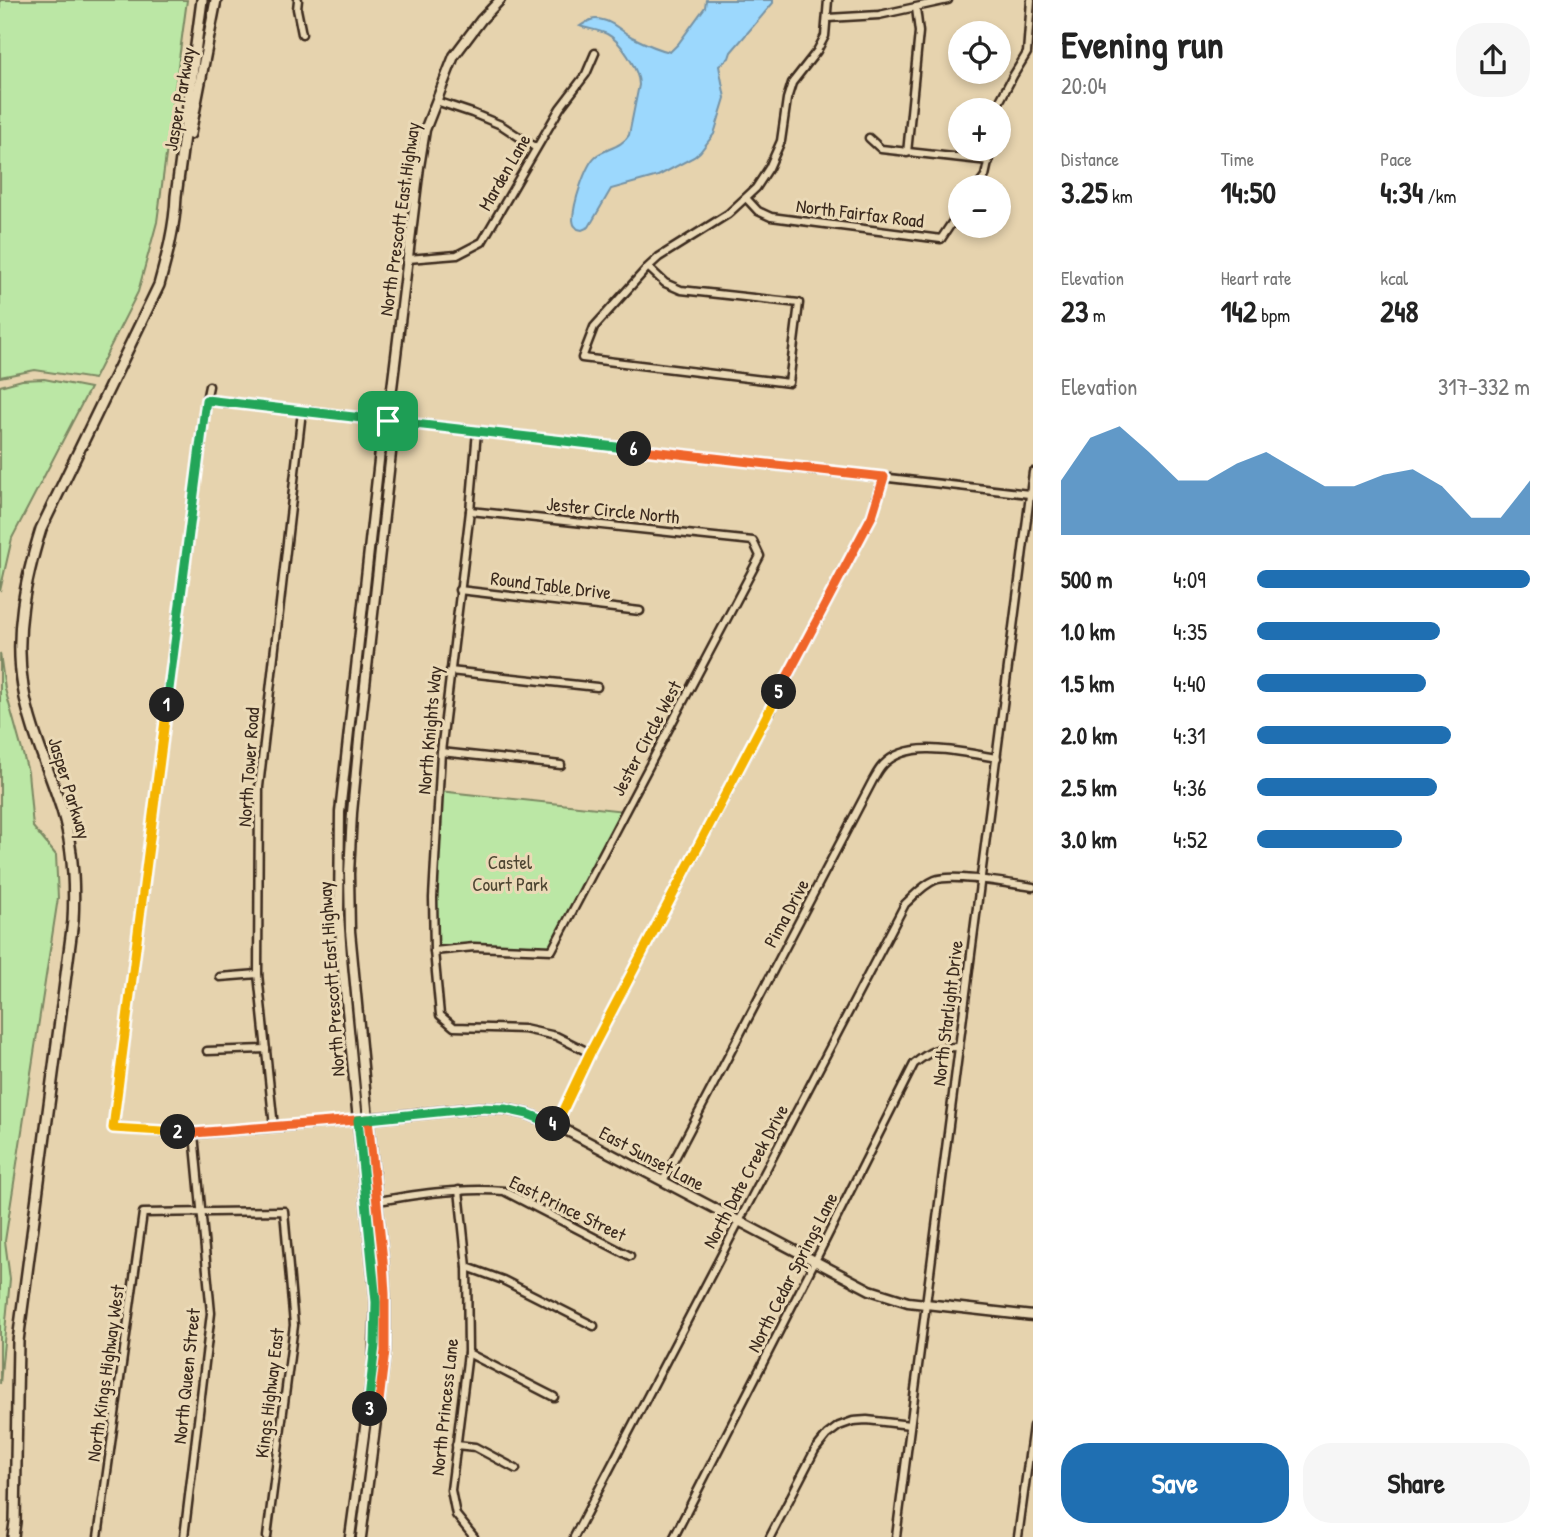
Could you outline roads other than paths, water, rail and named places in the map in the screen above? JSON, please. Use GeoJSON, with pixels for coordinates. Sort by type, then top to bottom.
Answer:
{"type":"FeatureCollection","features":[{"type":"Feature","properties":{"kind":"main road","name":"Jasper Parkway"},"geometry":{"type":"LineString","coordinates":[[13,1537],[18,1341],[74,894],[73,863],[62,813],[39,748],[23,687],[20,633],[23,601],[41,529],[159,285],[176,205],[202,0]]}},
{"type":"Feature","properties":{"kind":"main road","name":"Jasper Parkway"},"geometry":{"type":"LineString","coordinates":[[176,205],[216,0]]}},
{"type":"Feature","properties":{"kind":"street"},"geometry":{"type":"LineString","coordinates":[[298,0],[302,34]]}},
{"type":"Feature","properties":{"kind":"street","name":"North Prescott East Highway"},"geometry":{"type":"LineString","coordinates":[[361,1537],[385,1351],[385,1316],[383,1261],[372,1202],[343,968],[339,915],[340,813],[382,433],[388,421],[425,130],[454,56],[500,0]]}},
{"type":"Feature","properties":{"kind":"street"},"geometry":{"type":"LineString","coordinates":[[648,267],[665,283],[681,289],[799,303],[789,383],[582,358],[594,327],[648,267],[659,257],[728,214],[756,188],[781,141],[792,83],[825,36],[828,0]]}},
{"type":"Feature","properties":{"kind":"street"},"geometry":{"type":"LineString","coordinates":[[828,18],[879,15],[948,0]]}},
{"type":"Feature","properties":{"kind":"street"},"geometry":{"type":"LineString","coordinates":[[1001,98],[1027,53],[1031,0]]}},
{"type":"Feature","properties":{"kind":"street"},"geometry":{"type":"LineString","coordinates":[[907,153],[919,32],[916,8]]}},
{"type":"Feature","properties":{"kind":"street","name":"Marden Lane"},"geometry":{"type":"LineString","coordinates":[[408,259],[457,255],[482,242],[560,108],[586,74],[595,52]]}},
{"type":"Feature","properties":{"kind":"street"},"geometry":{"type":"LineString","coordinates":[[436,101],[501,125],[536,148]]}},
{"type":"Feature","properties":{"kind":"street"},"geometry":{"type":"LineString","coordinates":[[869,138],[881,149],[948,157]]}},
{"type":"Feature","properties":{"kind":"street"},"geometry":{"type":"LineString","coordinates":[[985,175],[989,161]]}},
{"type":"Feature","properties":{"kind":"street","name":"North Fairfax Road"},"geometry":{"type":"LineString","coordinates":[[746,198],[758,211],[771,217],[941,239],[948,228]]}},
{"type":"Feature","properties":{"kind":"street"},"geometry":{"type":"LineString","coordinates":[[209,386],[206,400],[1029,494]]}},
{"type":"Feature","properties":{"kind":"street","name":"East Sunset Lane"},"geometry":{"type":"LineString","coordinates":[[206,400],[113,1128],[194,1133],[478,1108],[505,1109],[528,1114],[556,1125],[870,1290],[900,1300],[1033,1316]]}},
{"type":"Feature","properties":{"kind":"street","name":"North Tower Road"},"geometry":{"type":"LineString","coordinates":[[275,1127],[258,974],[259,787],[302,411]]}},
{"type":"Feature","properties":{"kind":"street","name":"North Prescott East Highway"},"geometry":{"type":"LineString","coordinates":[[362,1120],[350,931],[349,868],[367,661],[391,453],[392,433],[388,421]]}},
{"type":"Feature","properties":{"kind":"street","name":"North Knights Way"},"geometry":{"type":"LineString","coordinates":[[477,431],[441,752],[433,898],[434,951],[440,1015],[454,1027],[524,1030],[556,1036],[590,1053]]}},
{"type":"Feature","properties":{"kind":"street","name":"North Starlight Drive"},"geometry":{"type":"LineString","coordinates":[[896,1537],[1033,472]]}},
{"type":"Feature","properties":{"kind":"street"},"geometry":{"type":"LineString","coordinates":[[556,1125],[590,1053],[871,518],[884,477]]}},
{"type":"Feature","properties":{"kind":"street","name":"Jester Circle North"},"geometry":{"type":"LineString","coordinates":[[470,510],[752,541]]}},
{"type":"Feature","properties":{"kind":"street","name":"Jester Circle West"},"geometry":{"type":"LineString","coordinates":[[434,951],[474,947],[552,950],[760,556],[752,541]]}},
{"type":"Feature","properties":{"kind":"street","name":"Round Table Drive"},"geometry":{"type":"LineString","coordinates":[[459,590],[640,611]]}},
{"type":"Feature","properties":{"kind":"street"},"geometry":{"type":"LineString","coordinates":[[356,659],[367,661]]}},
{"type":"Feature","properties":{"kind":"street"},"geometry":{"type":"LineString","coordinates":[[450,671],[597,687]]}},
{"type":"Feature","properties":{"kind":"street","name":"Pima Drive"},"geometry":{"type":"LineString","coordinates":[[663,1181],[883,764],[908,751],[924,749],[997,758]]}},
{"type":"Feature","properties":{"kind":"street"},"geometry":{"type":"LineString","coordinates":[[441,752],[561,765]]}},
{"type":"Feature","properties":{"kind":"street"},"geometry":{"type":"LineString","coordinates":[[339,868],[349,868]]}},
{"type":"Feature","properties":{"kind":"street","name":"North Date Creek Drive"},"geometry":{"type":"LineString","coordinates":[[574,1537],[905,904],[922,888],[938,879],[953,878],[1033,887]]}},
{"type":"Feature","properties":{"kind":"street"},"geometry":{"type":"LineString","coordinates":[[220,977],[258,974]]}},
{"type":"Feature","properties":{"kind":"street","name":"North Cedar Springs Lane"},"geometry":{"type":"LineString","coordinates":[[674,1537],[914,1064],[927,1053],[944,1047],[959,1047]]}},
{"type":"Feature","properties":{"kind":"street"},"geometry":{"type":"LineString","coordinates":[[206,1051],[266,1049]]}},
{"type":"Feature","properties":{"kind":"street","name":"North Queen Street"},"geometry":{"type":"LineString","coordinates":[[184,1537],[211,1313],[194,1133]]}},
{"type":"Feature","properties":{"kind":"street","name":"East Prince Street"},"geometry":{"type":"LineString","coordinates":[[372,1202],[459,1190],[504,1191],[630,1256]]}},
{"type":"Feature","properties":{"kind":"street","name":"North Princess Lane"},"geometry":{"type":"LineString","coordinates":[[459,1190],[467,1267],[468,1353],[451,1490],[456,1515],[474,1537]]}},
{"type":"Feature","properties":{"kind":"street","name":"North Prescott East Highway"},"geometry":{"type":"LineString","coordinates":[[350,1537],[375,1345],[372,1202]]}},
{"type":"Feature","properties":{"kind":"street","name":"Kings Highway East"},"geometry":{"type":"LineString","coordinates":[[202,1213],[284,1211],[294,1325],[267,1537]]}},
{"type":"Feature","properties":{"kind":"street","name":"North Kings Highway West"},"geometry":{"type":"LineString","coordinates":[[98,1537],[143,1213],[202,1213]]}},
{"type":"Feature","properties":{"kind":"street"},"geometry":{"type":"LineString","coordinates":[[467,1267],[503,1280],[594,1326]]}},
{"type":"Feature","properties":{"kind":"street"},"geometry":{"type":"LineString","coordinates":[[468,1353],[554,1397]]}},
{"type":"Feature","properties":{"kind":"street"},"geometry":{"type":"LineString","coordinates":[[368,1409],[378,1410]]}},
{"type":"Feature","properties":{"kind":"street"},"geometry":{"type":"LineString","coordinates":[[770,1537],[815,1450],[827,1435],[839,1426],[853,1421],[909,1425]]}},
{"type":"Feature","properties":{"kind":"street"},"geometry":{"type":"LineString","coordinates":[[1018,1537],[1033,1426]]}},
{"type":"Feature","properties":{"kind":"street"},"geometry":{"type":"LineString","coordinates":[[456,1445],[475,1447],[516,1469]]}},
{"type":"Feature","properties":{"kind":"water"},"geometry":{"type":"Polygon","coordinates":[[[706,0],[773,0],[729,58],[719,66],[725,98],[714,134],[694,157],[658,176],[611,189],[589,227],[578,229],[573,220],[584,176],[596,156],[618,145],[629,135],[639,85],[633,64],[618,43],[601,31],[580,26],[592,20],[601,20],[655,48],[670,52],[705,7],[706,0]]]}},
{"type":"Feature","properties":{"kind":"park label","name":"Castel Court Park"},"geometry":{"type":"Point","coordinates":[510,873]}}]}
